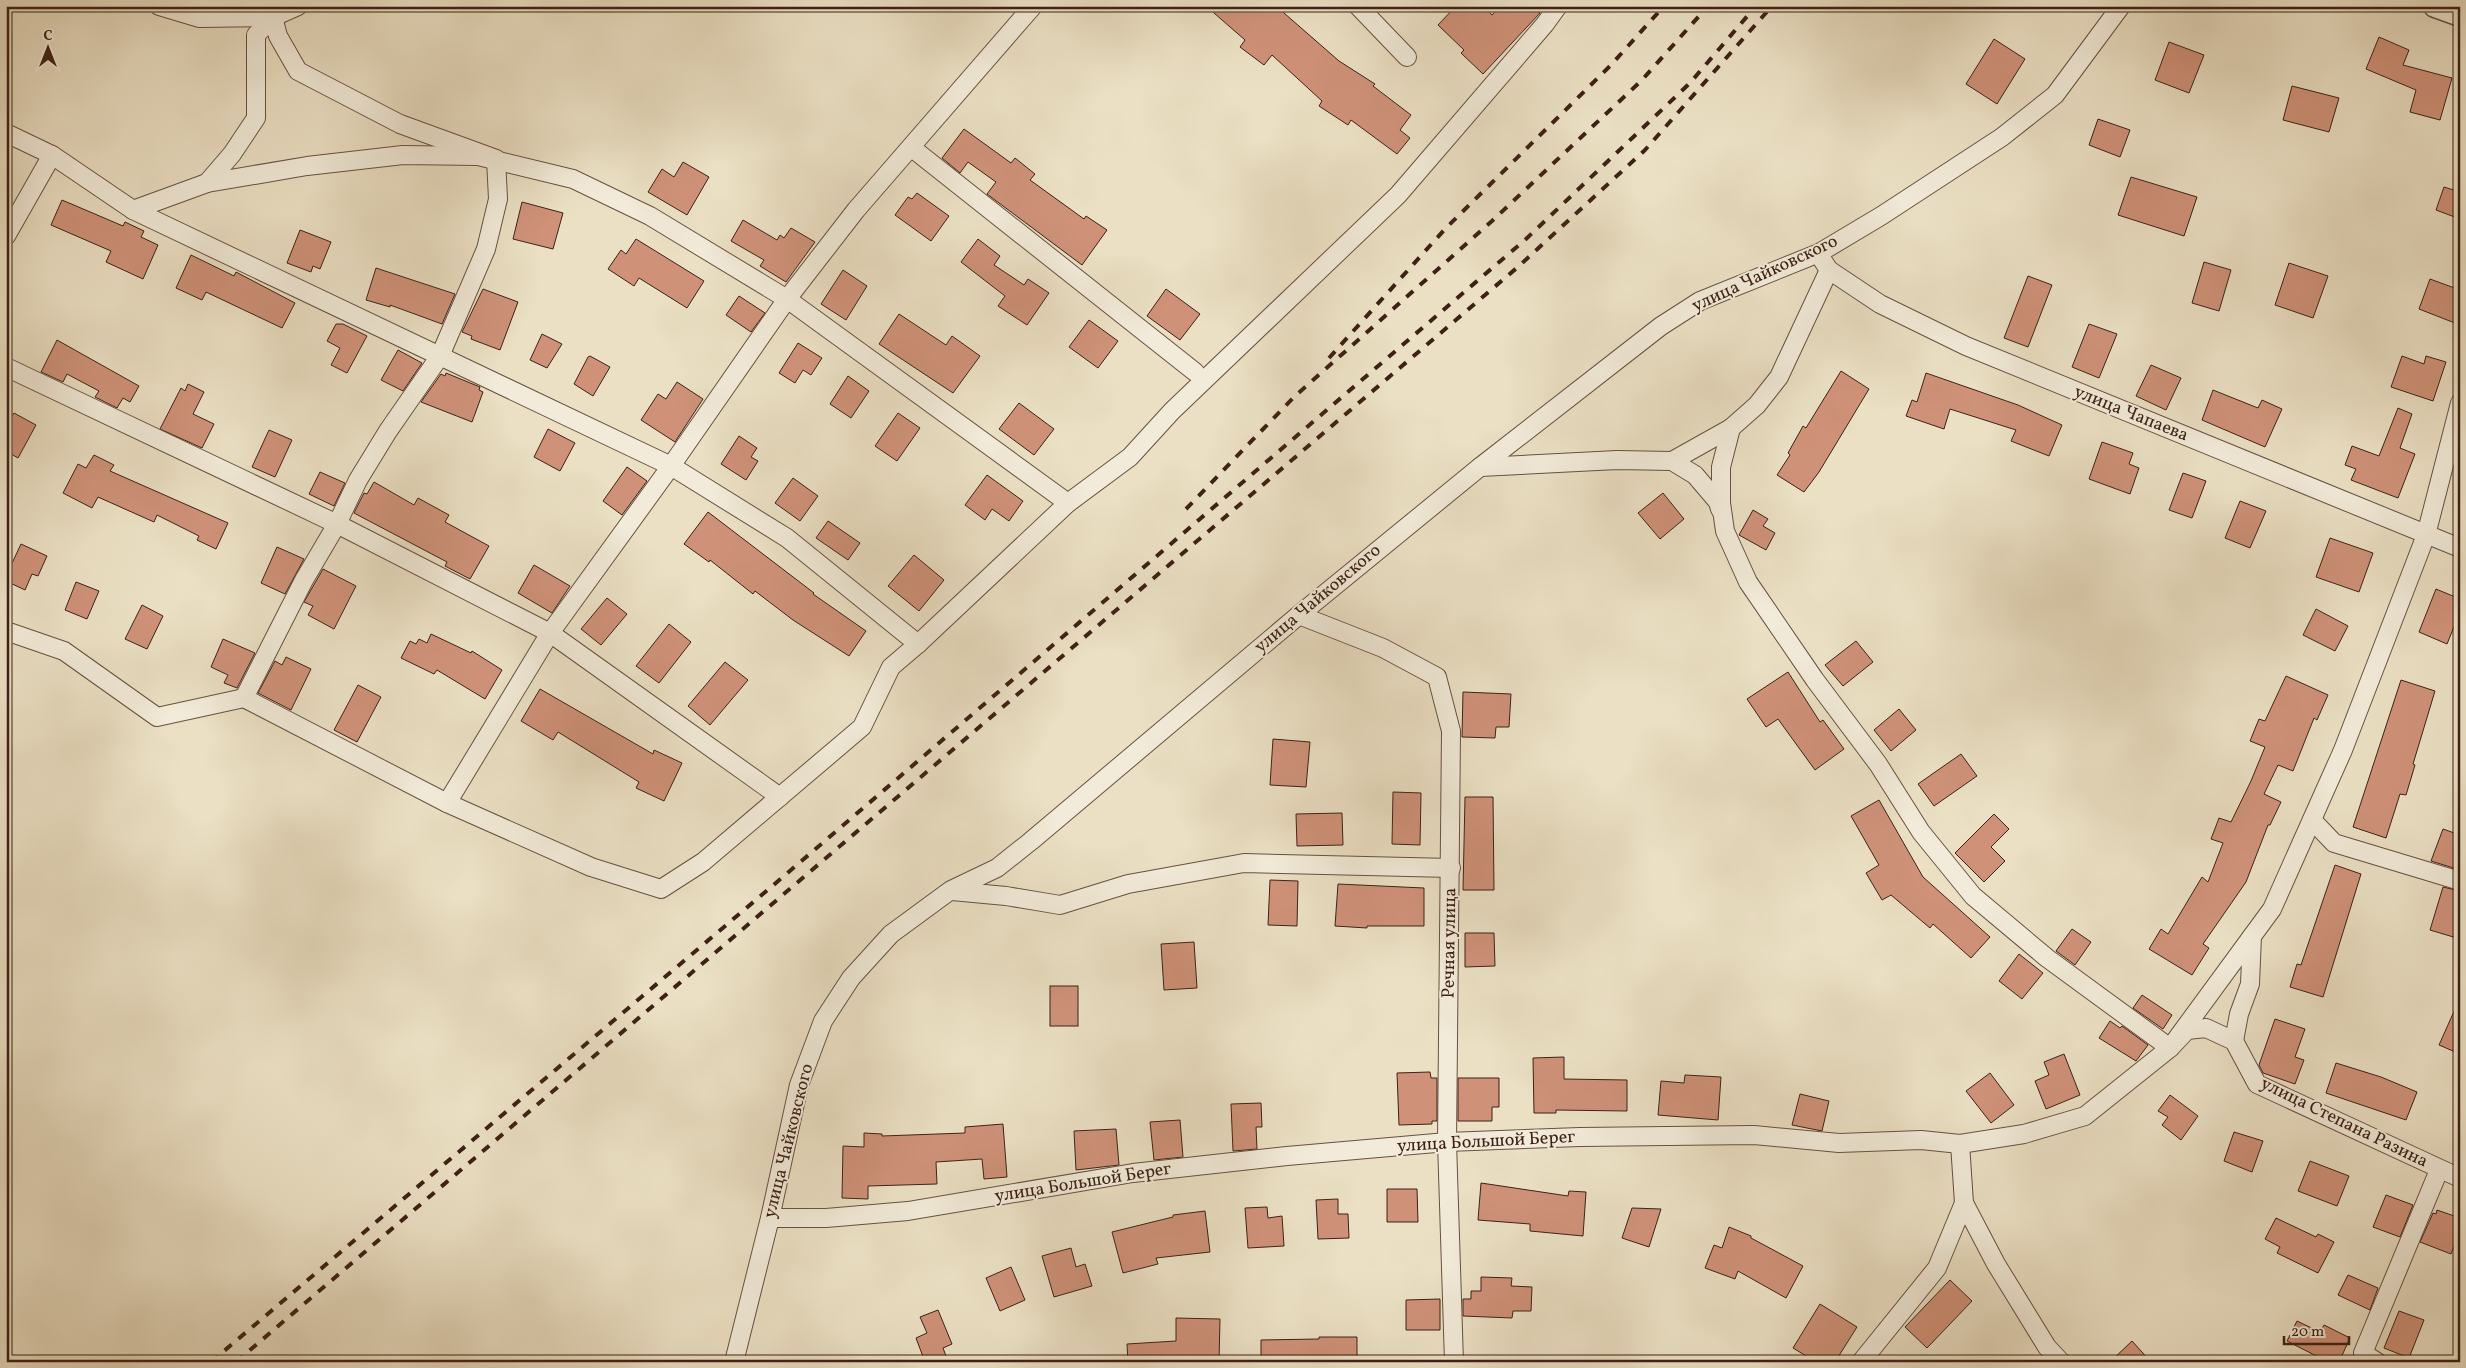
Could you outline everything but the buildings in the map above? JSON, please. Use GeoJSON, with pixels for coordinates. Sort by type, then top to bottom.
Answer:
{"type":"FeatureCollection","features":[{"type":"Feature","properties":{"kind":"street"},"geometry":{"type":"LineString","coordinates":[[159,6],[199,18],[273,17]]}},
{"type":"Feature","properties":{"kind":"street"},"geometry":{"type":"LineString","coordinates":[[206,183],[232,154],[256,118],[256,35],[273,17],[298,6]]}},
{"type":"Feature","properties":{"kind":"street"},"geometry":{"type":"LineString","coordinates":[[447,803],[550,633],[671,466],[787,299],[856,210],[912,148],[1033,6]]}},
{"type":"Feature","properties":{"kind":"street"},"geometry":{"type":"LineString","coordinates":[[1358,6],[1407,57]]}},
{"type":"Feature","properties":{"kind":"street"},"geometry":{"type":"LineString","coordinates":[[6,631],[64,651],[157,716],[244,698],[447,803],[591,868],[662,889],[704,862],[862,727],[891,667],[1068,503],[1130,457],[1172,411],[1398,195],[1545,24],[1558,6]]}},
{"type":"Feature","properties":{"kind":"street","name":"улица Чайковского"},"geometry":{"type":"LineString","coordinates":[[734,1362],[770,1218],[799,1085],[823,1021],[851,978],[891,934],[951,890],[997,868],[1480,466],[1661,326],[1700,301],[1819,253],[1881,216],[2002,137],[2055,95],[2121,6]]}},
{"type":"Feature","properties":{"kind":"street"},"geometry":{"type":"LineString","coordinates":[[2435,6],[2460,15]]}},
{"type":"Feature","properties":{"kind":"street"},"geometry":{"type":"LineString","coordinates":[[273,17],[278,36],[298,71],[400,124],[496,160]]}},
{"type":"Feature","properties":{"kind":"street"},"geometry":{"type":"LineString","coordinates":[[6,133],[52,155],[133,210],[671,466],[787,538],[918,644]]}},
{"type":"Feature","properties":{"kind":"street"},"geometry":{"type":"LineString","coordinates":[[912,148],[1195,372]]}},
{"type":"Feature","properties":{"kind":"street"},"geometry":{"type":"LineString","coordinates":[[6,236],[52,155]]}},
{"type":"Feature","properties":{"kind":"street"},"geometry":{"type":"LineString","coordinates":[[133,210],[206,183],[307,166],[403,155],[478,156],[573,179],[650,216],[787,299],[1068,503]]}},
{"type":"Feature","properties":{"kind":"street"},"geometry":{"type":"LineString","coordinates":[[244,698],[304,580],[337,524],[368,464],[440,356],[486,249],[498,199],[496,160]]}},
{"type":"Feature","properties":{"kind":"street","name":"улица Чапаева"},"geometry":{"type":"LineString","coordinates":[[1819,253],[1829,270],[1880,304],[1966,346],[2460,548]]}},
{"type":"Feature","properties":{"kind":"street"},"geometry":{"type":"LineString","coordinates":[[1672,461],[1731,428],[1758,405],[1780,377],[1829,270]]}},
{"type":"Feature","properties":{"kind":"street"},"geometry":{"type":"LineString","coordinates":[[6,367],[337,524],[550,633],[780,796]]}},
{"type":"Feature","properties":{"kind":"street"},"geometry":{"type":"LineString","coordinates":[[2170,1048],[2272,909],[2343,750],[2426,535],[2460,403]]}},
{"type":"Feature","properties":{"kind":"street"},"geometry":{"type":"LineString","coordinates":[[1724,531],[1720,503],[1720,466],[1731,428]]}},
{"type":"Feature","properties":{"kind":"street"},"geometry":{"type":"LineString","coordinates":[[1480,466],[1617,460],[1672,461],[1696,474],[1718,502],[1724,531],[1748,582],[1809,672],[1878,764],[1921,832],[1973,896],[2047,958],[2170,1048]]}},
{"type":"Feature","properties":{"kind":"street","name":"Речная улица"},"geometry":{"type":"LineString","coordinates":[[1299,615],[1383,648],[1437,677],[1451,731],[1447,1142],[1454,1362]]}},
{"type":"Feature","properties":{"kind":"street"},"geometry":{"type":"LineString","coordinates":[[2312,820],[2334,844],[2460,881]]}},
{"type":"Feature","properties":{"kind":"street"},"geometry":{"type":"LineString","coordinates":[[951,890],[1006,896],[1060,905],[1128,884],[1244,863],[1450,868]]}},
{"type":"Feature","properties":{"kind":"street"},"geometry":{"type":"LineString","coordinates":[[2170,1048],[2187,1030],[2206,1028],[2234,1041],[2239,1014],[2250,984],[2252,936]]}},
{"type":"Feature","properties":{"kind":"street","name":"улица Степана Разина"},"geometry":{"type":"LineString","coordinates":[[2234,1041],[2257,1084],[2439,1170],[2460,1178]]}},
{"type":"Feature","properties":{"kind":"street","name":"улица Большой Берег"},"geometry":{"type":"LineString","coordinates":[[770,1218],[826,1218],[908,1211],[1133,1174],[1287,1156],[1447,1142],[1580,1137],[1754,1135],[1839,1143],[1921,1140],[1960,1144],[2024,1134],[2085,1116],[2170,1048]]}},
{"type":"Feature","properties":{"kind":"street"},"geometry":{"type":"LineString","coordinates":[[1960,1144],[1964,1203],[1996,1264],[2047,1347],[2061,1362]]}},
{"type":"Feature","properties":{"kind":"street"},"geometry":{"type":"LineString","coordinates":[[2377,1362],[2363,1353],[2439,1170]]}},
{"type":"Feature","properties":{"kind":"street"},"geometry":{"type":"LineString","coordinates":[[1861,1362],[1937,1268],[1964,1203]]}},
{"type":"Feature","properties":{"kind":"railway"},"geometry":{"type":"LineString","coordinates":[[1329,358],[1445,229],[1611,65],[1664,6]]}},
{"type":"Feature","properties":{"kind":"railway"},"geometry":{"type":"LineString","coordinates":[[1186,509],[1294,397],[1492,221],[1642,80],[1708,6]]}},
{"type":"Feature","properties":{"kind":"railway"},"geometry":{"type":"LineString","coordinates":[[211,1362],[777,882],[1526,239],[1690,83],[1756,6]]}},
{"type":"Feature","properties":{"kind":"railway"},"geometry":{"type":"LineString","coordinates":[[236,1362],[1519,266],[1645,150],[1772,6]]}}]}
